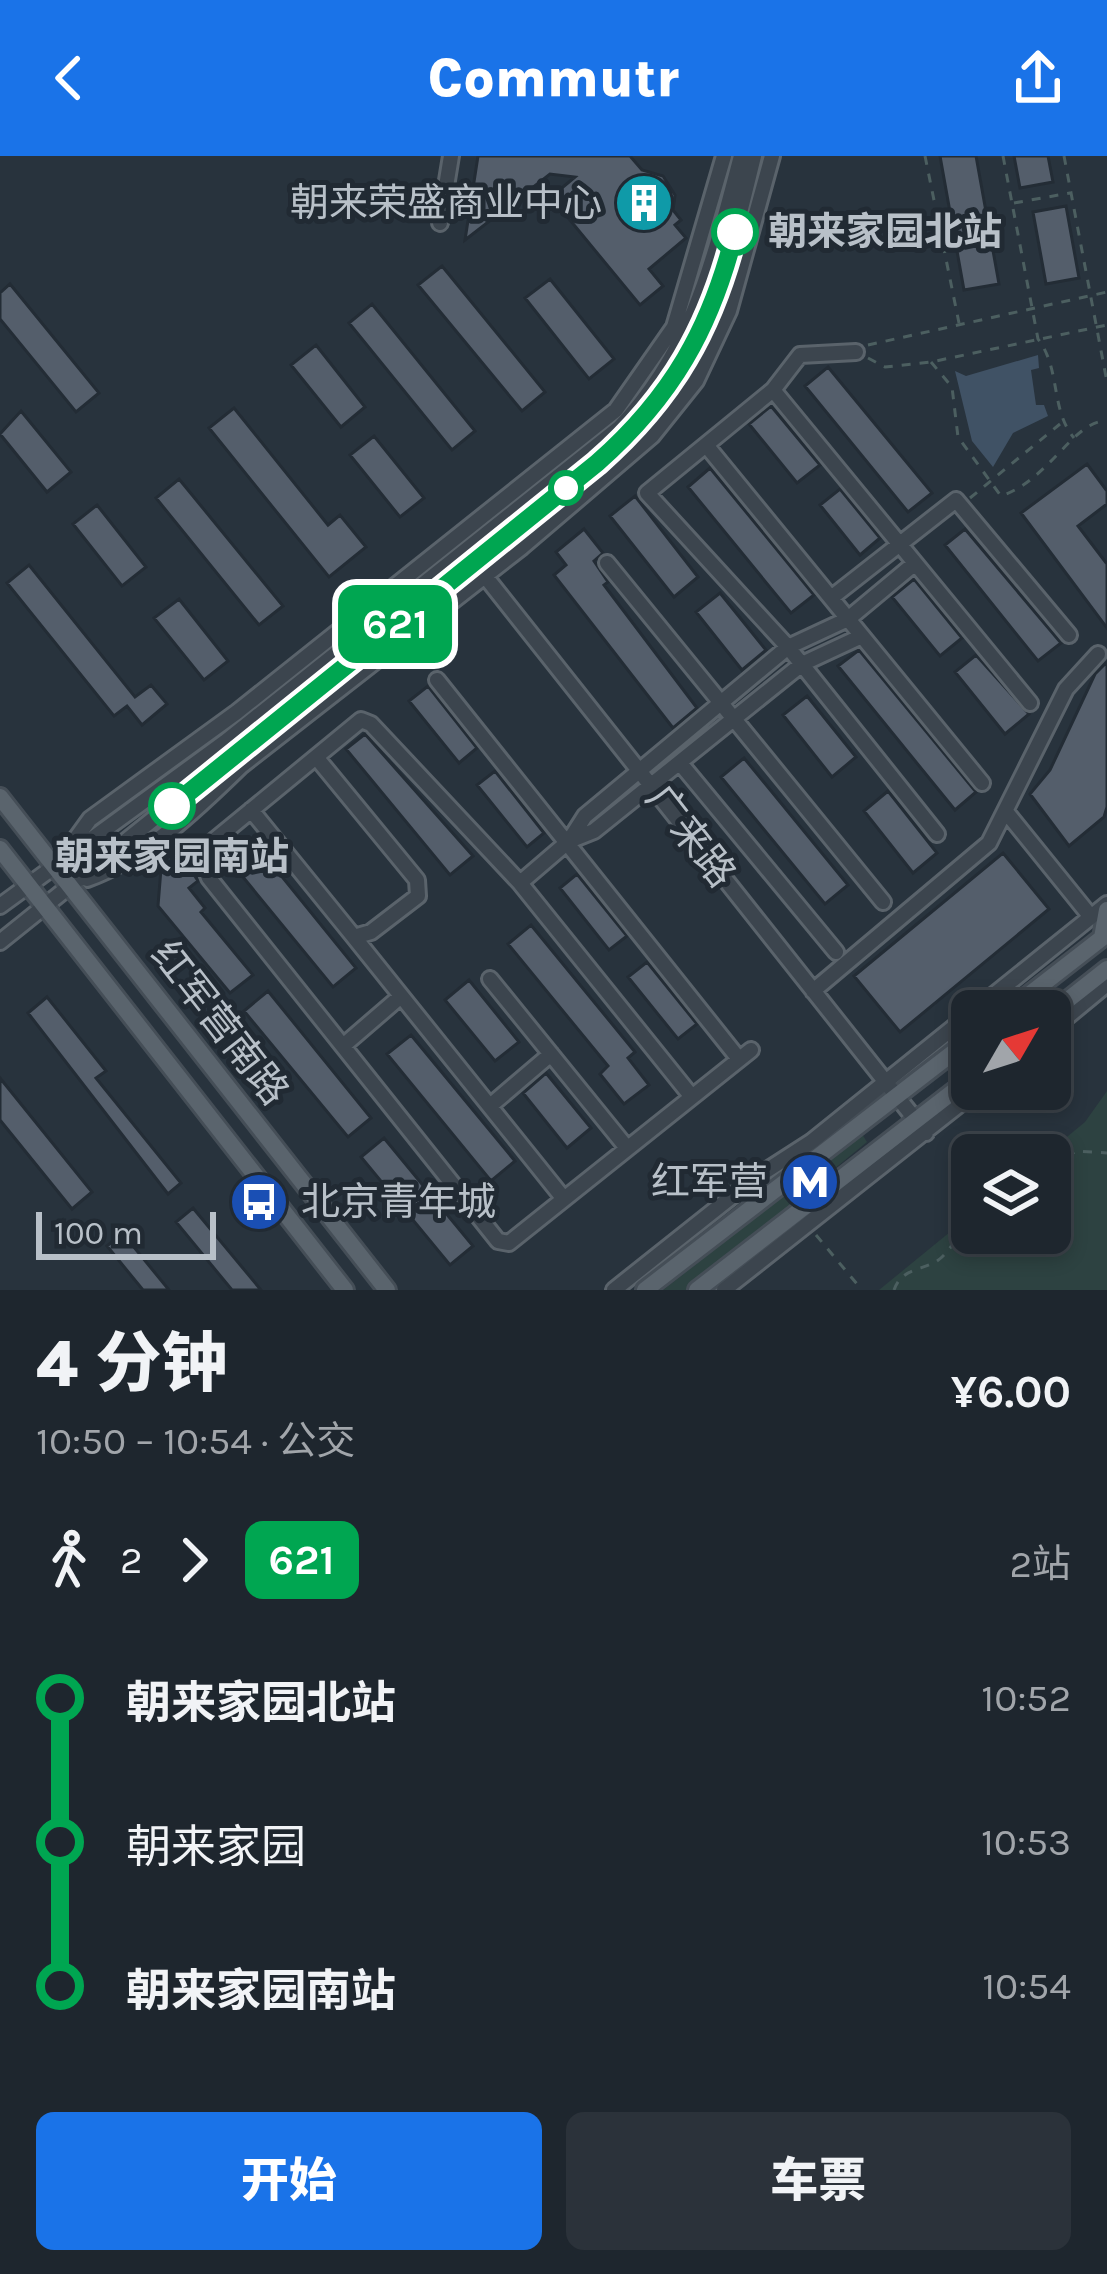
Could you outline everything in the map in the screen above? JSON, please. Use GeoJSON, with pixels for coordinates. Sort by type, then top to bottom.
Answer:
{"type":"FeatureCollection","features":[{"type":"Feature","properties":{"kind":"main road","name":"红军营南路"},"geometry":{"type":"LineString","coordinates":[[0,797],[387,1290]]}},
{"type":"Feature","properties":{"kind":"main road"},"geometry":{"type":"LineString","coordinates":[[2,852],[29,834]]}},
{"type":"Feature","properties":{"kind":"main road","name":"红军营南路"},"geometry":{"type":"LineString","coordinates":[[2,852],[345,1290]]}},
{"type":"Feature","properties":{"kind":"main road"},"geometry":{"type":"LineString","coordinates":[[1034,990],[1105,936],[1102,910]]}},
{"type":"Feature","properties":{"kind":"main road"},"geometry":{"type":"LineString","coordinates":[[70,939],[97,918]]}},
{"type":"Feature","properties":{"kind":"main road"},"geometry":{"type":"LineString","coordinates":[[1071,997],[1107,969]]}},
{"type":"Feature","properties":{"kind":"main road"},"geometry":{"type":"LineString","coordinates":[[645,1290],[862,1123],[891,1089],[951,1054]]}},
{"type":"Feature","properties":{"kind":"main road"},"geometry":{"type":"LineString","coordinates":[[697,1290],[878,1145],[921,1127],[949,1096],[929,1071]]}},
{"type":"Feature","properties":{"kind":"main road"},"geometry":{"type":"LineString","coordinates":[[862,1123],[878,1145]]}},
{"type":"Feature","properties":{"kind":"street"},"geometry":{"type":"LineString","coordinates":[[440,223],[451,156]]}},
{"type":"Feature","properties":{"kind":"street"},"geometry":{"type":"LineString","coordinates":[[0,942],[465,550],[587,438],[645,374],[674,327],[724,156]]}},
{"type":"Feature","properties":{"kind":"street"},"geometry":{"type":"LineString","coordinates":[[465,550],[598,446],[660,380],[704,294],[741,156]]}},
{"type":"Feature","properties":{"kind":"street"},"geometry":{"type":"LineString","coordinates":[[0,906],[55,867],[90,819],[465,550],[597,463],[656,407],[698,343],[718,298],[754,156]]}},
{"type":"Feature","properties":{"kind":"street"},"geometry":{"type":"LineString","coordinates":[[71,885],[122,866],[616,470],[696,381],[729,310],[772,156]]}},
{"type":"Feature","properties":{"kind":"street"},"geometry":{"type":"LineString","coordinates":[[856,352],[800,355],[773,390],[647,493],[788,647],[937,834]]}},
{"type":"Feature","properties":{"kind":"street"},"geometry":{"type":"LineString","coordinates":[[773,390],[1030,703]]}},
{"type":"Feature","properties":{"kind":"street"},"geometry":{"type":"LineString","coordinates":[[706,445],[982,783]]}},
{"type":"Feature","properties":{"kind":"street"},"geometry":{"type":"LineString","coordinates":[[831,598],[956,500],[1069,635]]}},
{"type":"Feature","properties":{"kind":"street","name":"广来路"},"geometry":{"type":"LineString","coordinates":[[465,550],[921,1127]]}},
{"type":"Feature","properties":{"kind":"street"},"geometry":{"type":"LineString","coordinates":[[607,563],[883,902]]}},
{"type":"Feature","properties":{"kind":"street"},"geometry":{"type":"LineString","coordinates":[[520,883],[569,841],[585,816],[788,647],[848,619],[914,564]]}},
{"type":"Feature","properties":{"kind":"street"},"geometry":{"type":"LineString","coordinates":[[569,841],[594,831],[802,664],[862,636]]}},
{"type":"Feature","properties":{"kind":"street"},"geometry":{"type":"LineString","coordinates":[[813,991],[988,843],[1066,688],[1098,654]]}},
{"type":"Feature","properties":{"kind":"street"},"geometry":{"type":"LineString","coordinates":[[436,680],[745,1054],[509,1243],[498,1240],[204,865],[200,853],[362,720],[371,724],[520,883],[692,1096]]}},
{"type":"Feature","properties":{"kind":"street"},"geometry":{"type":"LineString","coordinates":[[316,757],[417,880],[418,896],[371,932],[354,937]]}},
{"type":"Feature","properties":{"kind":"street"},"geometry":{"type":"LineString","coordinates":[[680,763],[836,952]]}},
{"type":"Feature","properties":{"kind":"street"},"geometry":{"type":"LineString","coordinates":[[251,810],[564,1199]]}},
{"type":"Feature","properties":{"kind":"street"},"geometry":{"type":"LineString","coordinates":[[614,1290],[891,1089],[1102,910],[1007,813]]}},
{"type":"Feature","properties":{"kind":"street"},"geometry":{"type":"LineString","coordinates":[[490,979],[627,1148]]}},
{"type":"Feature","properties":{"kind":"street"},"geometry":{"type":"LineString","coordinates":[[1071,1013],[1107,983]]}},
{"type":"Feature","properties":{"kind":"street"},"geometry":{"type":"LineString","coordinates":[[344,1046],[401,996]]}},
{"type":"Feature","properties":{"kind":"street"},"geometry":{"type":"LineString","coordinates":[[490,1106],[551,1054]]}},
{"type":"Feature","properties":{"kind":"street"},"geometry":{"type":"LineString","coordinates":[[724,1290],[951,1107]]}},
{"type":"Feature","properties":{"kind":"path"},"geometry":{"type":"LineString","coordinates":[[925,156],[959,323]]}},
{"type":"Feature","properties":{"kind":"path"},"geometry":{"type":"LineString","coordinates":[[1004,156],[1038,339],[1048,353],[1061,422],[1074,437]]}},
{"type":"Feature","properties":{"kind":"path"},"geometry":{"type":"LineString","coordinates":[[1064,156],[1107,382]]}},
{"type":"Feature","properties":{"kind":"path"},"geometry":{"type":"LineString","coordinates":[[1012,203],[1070,193]]}},
{"type":"Feature","properties":{"kind":"path"},"geometry":{"type":"LineString","coordinates":[[1107,292],[876,340],[856,352],[884,368],[1107,326]]}},
{"type":"Feature","properties":{"kind":"path"},"geometry":{"type":"LineString","coordinates":[[931,362],[952,388],[958,437],[1001,496],[1034,483],[1091,422],[1105,422]]}},
{"type":"Feature","properties":{"kind":"path"},"geometry":{"type":"LineString","coordinates":[[967,501],[1061,422]]}},
{"type":"Feature","properties":{"kind":"path"},"geometry":{"type":"LineString","coordinates":[[1071,1154],[1107,1153]]}},
{"type":"Feature","properties":{"kind":"path"},"geometry":{"type":"LineString","coordinates":[[807,1225],[862,1290]]}},
{"type":"Feature","properties":{"kind":"path"},"geometry":{"type":"LineString","coordinates":[[894,1290],[914,1268],[942,1257],[951,1244]]}},
{"type":"Feature","properties":{"kind":"green space"},"geometry":{"type":"Polygon","coordinates":[[[1107,1091],[1107,1290],[879,1290],[951,1231],[951,1254],[1071,1254],[1070,1134],[1107,1091]]]}},
{"type":"Feature","properties":{"kind":"green space"},"geometry":{"type":"Polygon","coordinates":[[[862,1134],[867,1142],[687,1290],[663,1290],[862,1134]]]}},
{"type":"Feature","properties":{"kind":"water"},"geometry":{"type":"Polygon","coordinates":[[[1038,355],[1039,368],[1031,370],[1036,405],[1044,405],[1048,416],[1013,433],[993,467],[972,441],[955,371],[966,376],[1038,355]]]}},
{"type":"Feature","properties":{"kind":"building","name":"朝来荣盛商业中心"},"geometry":{"type":"Polygon","coordinates":[[[478,156],[630,156],[642,170],[663,176],[675,195],[673,210],[681,220],[675,225],[686,238],[649,269],[663,286],[640,305],[551,197],[575,177],[550,174],[465,240],[478,156]]]}},
{"type":"Feature","properties":{"kind":"building"},"geometry":{"type":"Polygon","coordinates":[[[940,156],[976,156],[999,284],[964,290],[940,156]]]}},
{"type":"Feature","properties":{"kind":"building"},"geometry":{"type":"Polygon","coordinates":[[[1014,156],[1048,156],[1053,182],[1020,188],[1014,156]]]}},
{"type":"Feature","properties":{"kind":"building"},"geometry":{"type":"Polygon","coordinates":[[[1066,206],[1079,278],[1046,284],[1033,212],[1066,206]]]}},
{"type":"Feature","properties":{"kind":"building"},"geometry":{"type":"Polygon","coordinates":[[[442,266],[545,392],[522,411],[418,285],[442,266]]]}},
{"type":"Feature","properties":{"kind":"building"},"geometry":{"type":"Polygon","coordinates":[[[550,279],[614,359],[589,379],[525,298],[550,279]]]}},
{"type":"Feature","properties":{"kind":"building"},"geometry":{"type":"Polygon","coordinates":[[[10,284],[99,393],[76,412],[0,319],[0,293],[10,284]]]}},
{"type":"Feature","properties":{"kind":"building"},"geometry":{"type":"Polygon","coordinates":[[[372,304],[475,431],[452,450],[349,323],[372,304]]]}},
{"type":"Feature","properties":{"kind":"building"},"geometry":{"type":"Polygon","coordinates":[[[316,345],[365,407],[341,427],[291,365],[316,345]]]}},
{"type":"Feature","properties":{"kind":"building"},"geometry":{"type":"Polygon","coordinates":[[[828,367],[932,493],[908,512],[805,386],[828,367]]]}},
{"type":"Feature","properties":{"kind":"building"},"geometry":{"type":"Polygon","coordinates":[[[771,406],[820,465],[797,483],[749,424],[771,406]]]}},
{"type":"Feature","properties":{"kind":"building"},"geometry":{"type":"Polygon","coordinates":[[[234,408],[328,525],[340,515],[366,547],[329,577],[209,428],[234,408]]]}},
{"type":"Feature","properties":{"kind":"building"},"geometry":{"type":"Polygon","coordinates":[[[21,411],[71,472],[47,492],[0,434],[21,411]]]}},
{"type":"Feature","properties":{"kind":"building"},"geometry":{"type":"Polygon","coordinates":[[[374,436],[424,498],[400,517],[350,455],[374,436]]]}},
{"type":"Feature","properties":{"kind":"building"},"geometry":{"type":"Polygon","coordinates":[[[1087,464],[1107,491],[1107,504],[1078,526],[1107,564],[1107,628],[1021,513],[1087,464]]]}},
{"type":"Feature","properties":{"kind":"building"},"geometry":{"type":"Polygon","coordinates":[[[710,468],[814,595],[791,613],[688,487],[710,468]]]}},
{"type":"Feature","properties":{"kind":"building"},"geometry":{"type":"Polygon","coordinates":[[[179,479],[283,606],[259,625],[156,498],[179,479]]]}},
{"type":"Feature","properties":{"kind":"building"},"geometry":{"type":"Polygon","coordinates":[[[840,489],[880,538],[860,555],[820,505],[840,489]]]}},
{"type":"Feature","properties":{"kind":"building"},"geometry":{"type":"Polygon","coordinates":[[[635,496],[698,577],[674,597],[610,516],[635,496]]]}},
{"type":"Feature","properties":{"kind":"building"},"geometry":{"type":"Polygon","coordinates":[[[97,505],[146,567],[122,586],[73,524],[97,505]]]}},
{"type":"Feature","properties":{"kind":"building"},"geometry":{"type":"Polygon","coordinates":[[[584,529],[603,553],[594,561],[608,582],[604,585],[697,708],[673,728],[554,575],[566,565],[556,552],[584,529]]]}},
{"type":"Feature","properties":{"kind":"building"},"geometry":{"type":"Polygon","coordinates":[[[965,529],[1061,643],[1038,661],[945,545],[965,529]]]}},
{"type":"Feature","properties":{"kind":"building"},"geometry":{"type":"Polygon","coordinates":[[[29,565],[135,697],[151,685],[167,704],[142,725],[127,706],[114,716],[7,583],[29,565]]]}},
{"type":"Feature","properties":{"kind":"building"},"geometry":{"type":"Polygon","coordinates":[[[914,579],[962,638],[940,656],[892,597],[914,579]]]}},
{"type":"Feature","properties":{"kind":"building"},"geometry":{"type":"Polygon","coordinates":[[[720,593],[766,650],[742,670],[696,612],[720,593]]]}},
{"type":"Feature","properties":{"kind":"building"},"geometry":{"type":"Polygon","coordinates":[[[179,599],[228,661],[204,680],[154,618],[179,599]]]}},
{"type":"Feature","properties":{"kind":"building"},"geometry":{"type":"Polygon","coordinates":[[[859,650],[976,792],[955,810],[838,666],[859,650]]]}},
{"type":"Feature","properties":{"kind":"building"},"geometry":{"type":"Polygon","coordinates":[[[976,655],[1029,714],[1005,734],[955,672],[976,655]]]}},
{"type":"Feature","properties":{"kind":"building"},"geometry":{"type":"Polygon","coordinates":[[[1107,662],[1107,807],[1104,817],[1069,846],[1030,794],[1050,770],[1095,674],[1107,662]]]}},
{"type":"Feature","properties":{"kind":"building"},"geometry":{"type":"Polygon","coordinates":[[[428,686],[477,748],[459,763],[409,701],[428,686]]]}},
{"type":"Feature","properties":{"kind":"building"},"geometry":{"type":"Polygon","coordinates":[[[807,696],[856,757],[832,777],[783,715],[807,696]]]}},
{"type":"Feature","properties":{"kind":"building"},"geometry":{"type":"Polygon","coordinates":[[[365,734],[473,856],[450,875],[346,749],[365,734]]]}},
{"type":"Feature","properties":{"kind":"building"},"geometry":{"type":"Polygon","coordinates":[[[744,758],[848,885],[825,904],[721,777],[744,758]]]}},
{"type":"Feature","properties":{"kind":"building"},"geometry":{"type":"Polygon","coordinates":[[[495,771],[544,833],[527,847],[477,785],[495,771]]]}},
{"type":"Feature","properties":{"kind":"building"},"geometry":{"type":"Polygon","coordinates":[[[888,791],[937,853],[913,873],[864,811],[888,791]]]}},
{"type":"Feature","properties":{"kind":"building"},"geometry":{"type":"Polygon","coordinates":[[[253,841],[356,968],[333,987],[229,860],[253,841]]]}},
{"type":"Feature","properties":{"kind":"building"},"geometry":{"type":"Polygon","coordinates":[[[180,853],[198,881],[189,888],[205,908],[201,912],[253,975],[230,993],[158,906],[161,869],[180,853]]]}},
{"type":"Feature","properties":{"kind":"building"},"geometry":{"type":"Polygon","coordinates":[[[1003,853],[1049,909],[900,1032],[854,976],[1003,853]]]}},
{"type":"Feature","properties":{"kind":"building"},"geometry":{"type":"Polygon","coordinates":[[[577,874],[627,936],[609,950],[560,888],[577,874]]]}},
{"type":"Feature","properties":{"kind":"building"},"geometry":{"type":"Polygon","coordinates":[[[531,925],[635,1052],[628,1058],[649,1085],[624,1104],[600,1074],[608,1066],[508,944],[531,925]]]}},
{"type":"Feature","properties":{"kind":"building"},"geometry":{"type":"Polygon","coordinates":[[[647,962],[697,1024],[678,1039],[628,977],[647,962]]]}},
{"type":"Feature","properties":{"kind":"building"},"geometry":{"type":"Polygon","coordinates":[[[469,980],[519,1042],[495,1061],[445,1000],[469,980]]]}},
{"type":"Feature","properties":{"kind":"building"},"geometry":{"type":"Polygon","coordinates":[[[268,991],[371,1118],[348,1137],[244,1011],[268,991]]]}},
{"type":"Feature","properties":{"kind":"building"},"geometry":{"type":"Polygon","coordinates":[[[47,997],[106,1071],[96,1078],[181,1183],[168,1194],[28,1013],[47,997]]]}},
{"type":"Feature","properties":{"kind":"building"},"geometry":{"type":"Polygon","coordinates":[[[411,1035],[515,1161],[491,1181],[387,1054],[411,1035]]]}},
{"type":"Feature","properties":{"kind":"building"},"geometry":{"type":"Polygon","coordinates":[[[546,1073],[591,1128],[567,1148],[523,1093],[546,1073]]]}},
{"type":"Feature","properties":{"kind":"building"},"geometry":{"type":"Polygon","coordinates":[[[0,1078],[92,1192],[72,1209],[0,1120],[0,1078]]]}},
{"type":"Feature","properties":{"kind":"building"},"geometry":{"type":"Polygon","coordinates":[[[384,1138],[473,1246],[450,1265],[361,1157],[384,1138]]]}},
{"type":"Feature","properties":{"kind":"building"},"geometry":{"type":"Polygon","coordinates":[[[193,1208],[261,1290],[232,1290],[176,1222],[193,1208]]]}},
{"type":"Feature","properties":{"kind":"building"},"geometry":{"type":"Polygon","coordinates":[[[128,1228],[139,1241],[133,1246],[169,1290],[143,1290],[107,1246],[128,1228]]]}},
{"type":"Feature","properties":{"kind":"bus line","name":"621"},"geometry":{"type":"LineString","coordinates":[[172,806],[620,444],[656,407],[698,343],[718,298],[735,232]]}},
{"type":"Feature","properties":{"kind":"place","name":"朝来荣盛商业中心"},"geometry":{"type":"Point","coordinates":[644,203]}},
{"type":"Feature","properties":{"kind":"place","name":"朝来家园北站"},"geometry":{"type":"Point","coordinates":[735,232]}},
{"type":"Feature","properties":{"kind":"place","name":"朝来家园南站"},"geometry":{"type":"Point","coordinates":[172,806]}},
{"type":"Feature","properties":{"kind":"place","name":"红军营"},"geometry":{"type":"Point","coordinates":[810,1182]}},
{"type":"Feature","properties":{"kind":"place","name":"北京青年城"},"geometry":{"type":"Point","coordinates":[259,1202]}}]}
